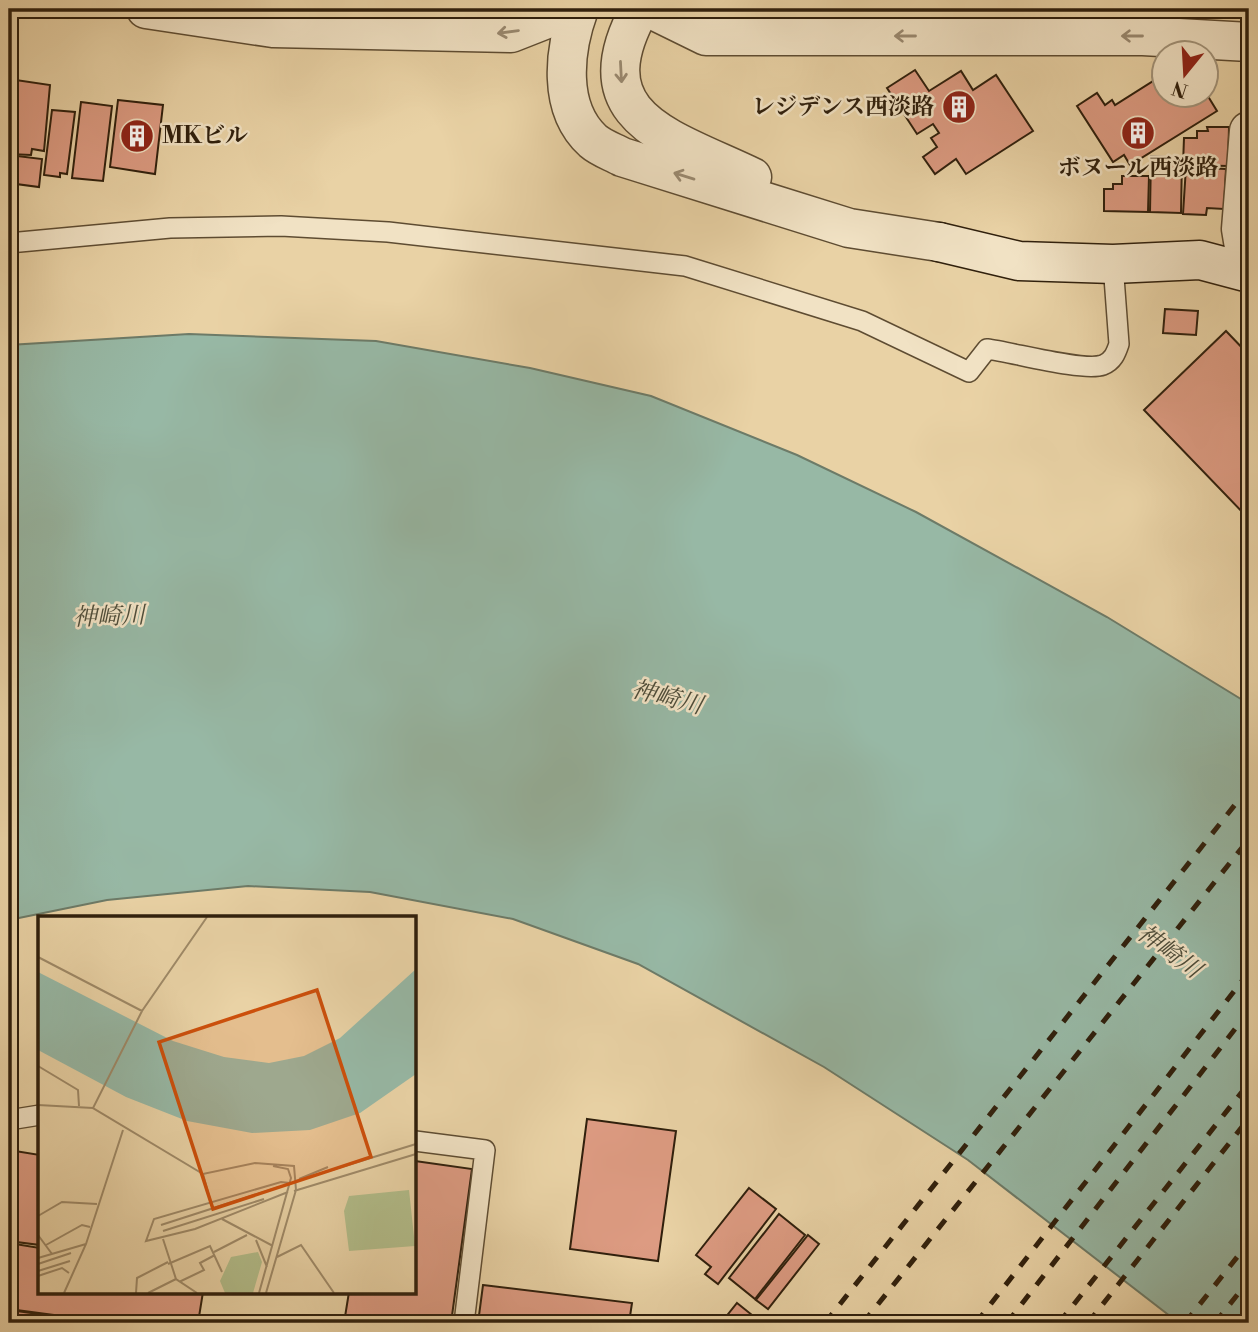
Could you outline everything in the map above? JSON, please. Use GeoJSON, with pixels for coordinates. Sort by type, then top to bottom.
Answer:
{"type":"FeatureCollection","features":[{"type":"Feature","properties":{"kind":"street"},"geometry":{"type":"LineString","coordinates":[[146,9],[273,28],[511,33],[572,9]]}},
{"type":"Feature","properties":{"kind":"street"},"geometry":{"type":"LineString","coordinates":[[579,9],[569,35],[567,85],[577,118],[594,142],[622,157],[849,228],[939,242],[1019,261],[1113,264],[1200,260],[1248,272],[1245,229],[1249,131]]}},
{"type":"Feature","properties":{"kind":"street"},"geometry":{"type":"LineString","coordinates":[[640,9],[625,36],[618,74],[629,109],[656,131],[775,188],[939,242]]}},
{"type":"Feature","properties":{"kind":"street"},"geometry":{"type":"LineString","coordinates":[[651,9],[706,36],[1143,36],[1249,42]]}},
{"type":"Feature","properties":{"kind":"lane"},"geometry":{"type":"LineString","coordinates":[[9,243],[170,228],[281,226],[425,235],[685,266],[862,321],[969,372],[987,349],[1078,366],[1105,365],[1115,357],[1119,344],[1113,264]]}},
{"type":"Feature","properties":{"kind":"lane"},"geometry":{"type":"LineString","coordinates":[[9,1120],[38,1115]]}},
{"type":"Feature","properties":{"kind":"lane"},"geometry":{"type":"LineString","coordinates":[[416,1141],[485,1150],[464,1323]]}},
{"type":"Feature","properties":{"kind":"water","name":"神崎川"},"geometry":{"type":"Polygon","coordinates":[[[189,334],[376,341],[530,368],[651,396],[797,455],[916,512],[1107,617],[1249,704],[1249,1323],[1179,1323],[968,1160],[824,1067],[638,964],[513,919],[370,892],[248,886],[107,900],[9,920],[9,345],[189,334]]]}},
{"type":"Feature","properties":{"kind":"building","name":"レジデンス西淡路"},"geometry":{"type":"Polygon","coordinates":[[[915,70],[929,91],[961,71],[973,90],[996,75],[1033,131],[966,174],[956,159],[935,174],[923,157],[937,147],[931,138],[939,133],[933,124],[917,134],[887,88],[915,70]]]}},
{"type":"Feature","properties":{"kind":"building"},"geometry":{"type":"Polygon","coordinates":[[[9,79],[50,85],[44,151],[32,149],[31,155],[9,154],[9,79]]]}},
{"type":"Feature","properties":{"kind":"building","name":"ボヌール西淡路"},"geometry":{"type":"Polygon","coordinates":[[[1150,83],[1150,108],[1215,108],[1217,111],[1130,165],[1124,155],[1113,162],[1077,106],[1097,93],[1105,105],[1112,100],[1115,105],[1150,83]]]}},
{"type":"Feature","properties":{"kind":"building","name":"MKビル"},"geometry":{"type":"Polygon","coordinates":[[[118,100],[163,105],[155,174],[110,167],[118,100]]]}},
{"type":"Feature","properties":{"kind":"building"},"geometry":{"type":"Polygon","coordinates":[[[81,102],[112,106],[103,181],[72,178],[81,102]]]}},
{"type":"Feature","properties":{"kind":"building"},"geometry":{"type":"Polygon","coordinates":[[[52,110],[75,112],[67,174],[60,173],[60,177],[44,175],[52,110]]]}},
{"type":"Feature","properties":{"kind":"building"},"geometry":{"type":"Polygon","coordinates":[[[1207,127],[1229,127],[1228,166],[1183,165],[1184,138],[1197,138],[1197,131],[1208,131],[1207,127]]]}},
{"type":"Feature","properties":{"kind":"building"},"geometry":{"type":"Polygon","coordinates":[[[9,155],[42,159],[39,187],[9,183],[9,155]]]}},
{"type":"Feature","properties":{"kind":"building"},"geometry":{"type":"Polygon","coordinates":[[[1151,156],[1182,158],[1181,213],[1150,212],[1151,156]]]}},
{"type":"Feature","properties":{"kind":"building"},"geometry":{"type":"Polygon","coordinates":[[[1186,167],[1226,169],[1224,209],[1207,208],[1206,215],[1183,214],[1186,167]]]}},
{"type":"Feature","properties":{"kind":"building"},"geometry":{"type":"Polygon","coordinates":[[[1122,176],[1149,176],[1148,212],[1104,211],[1104,189],[1113,189],[1113,184],[1122,184],[1122,176]]]}},
{"type":"Feature","properties":{"kind":"building"},"geometry":{"type":"Polygon","coordinates":[[[1165,309],[1198,311],[1196,335],[1163,333],[1165,309]]]}},
{"type":"Feature","properties":{"kind":"building"},"geometry":{"type":"Polygon","coordinates":[[[1226,331],[1249,355],[1249,519],[1144,410],[1226,331]]]}},
{"type":"Feature","properties":{"kind":"building"},"geometry":{"type":"Polygon","coordinates":[[[587,1119],[676,1131],[658,1261],[570,1249],[587,1119]]]}},
{"type":"Feature","properties":{"kind":"building"},"geometry":{"type":"Polygon","coordinates":[[[9,1150],[38,1155],[38,1245],[9,1241],[9,1150]]]}},
{"type":"Feature","properties":{"kind":"building"},"geometry":{"type":"Polygon","coordinates":[[[416,1161],[472,1169],[451,1323],[344,1323],[349,1294],[416,1294],[416,1161]]]}},
{"type":"Feature","properties":{"kind":"building"},"geometry":{"type":"Polygon","coordinates":[[[749,1188],[776,1209],[718,1284],[705,1274],[711,1267],[696,1255],[749,1188]]]}},
{"type":"Feature","properties":{"kind":"building"},"geometry":{"type":"Polygon","coordinates":[[[779,1214],[805,1235],[755,1299],[729,1278],[779,1214]]]}},
{"type":"Feature","properties":{"kind":"building"},"geometry":{"type":"Polygon","coordinates":[[[808,1235],[819,1244],[768,1309],[756,1300],[808,1235]]]}},
{"type":"Feature","properties":{"kind":"building"},"geometry":{"type":"Polygon","coordinates":[[[9,1243],[38,1248],[38,1294],[203,1294],[198,1323],[114,1323],[9,1309],[9,1243]]]}},
{"type":"Feature","properties":{"kind":"building"},"geometry":{"type":"Polygon","coordinates":[[[483,1285],[632,1303],[629,1323],[478,1323],[483,1285]]]}},
{"type":"Feature","properties":{"kind":"building"},"geometry":{"type":"Polygon","coordinates":[[[737,1303],[757,1319],[753,1323],[721,1323],[737,1303]]]}},
{"type":"Feature","properties":{"kind":"building"},"geometry":{"type":"Polygon","coordinates":[[[9,1310],[105,1323],[9,1323],[9,1310]]]}},
{"type":"Feature","properties":{"kind":"railway"},"geometry":{"type":"LineString","coordinates":[[825,1323],[1249,787]]}},
{"type":"Feature","properties":{"kind":"railway"},"geometry":{"type":"LineString","coordinates":[[863,1323],[1249,839]]}},
{"type":"Feature","properties":{"kind":"railway"},"geometry":{"type":"LineString","coordinates":[[976,1323],[1249,972]]}},
{"type":"Feature","properties":{"kind":"railway"},"geometry":{"type":"LineString","coordinates":[[1007,1323],[1249,1011]]}},
{"type":"Feature","properties":{"kind":"railway"},"geometry":{"type":"LineString","coordinates":[[1059,1323],[1249,1083]]}},
{"type":"Feature","properties":{"kind":"railway"},"geometry":{"type":"LineString","coordinates":[[1088,1323],[1249,1118]]}},
{"type":"Feature","properties":{"kind":"railway"},"geometry":{"type":"LineString","coordinates":[[1185,1323],[1249,1242]]}},
{"type":"Feature","properties":{"kind":"railway"},"geometry":{"type":"LineString","coordinates":[[1215,1323],[1249,1280]]}},
{"type":"Feature","properties":{"kind":"place","name":"レジデンス西淡路"},"geometry":{"type":"Point","coordinates":[959,107]}},
{"type":"Feature","properties":{"kind":"place","name":"ボヌール西淡路"},"geometry":{"type":"Point","coordinates":[1138,133]}},
{"type":"Feature","properties":{"kind":"place","name":"MKビル"},"geometry":{"type":"Point","coordinates":[137,136]}}]}
